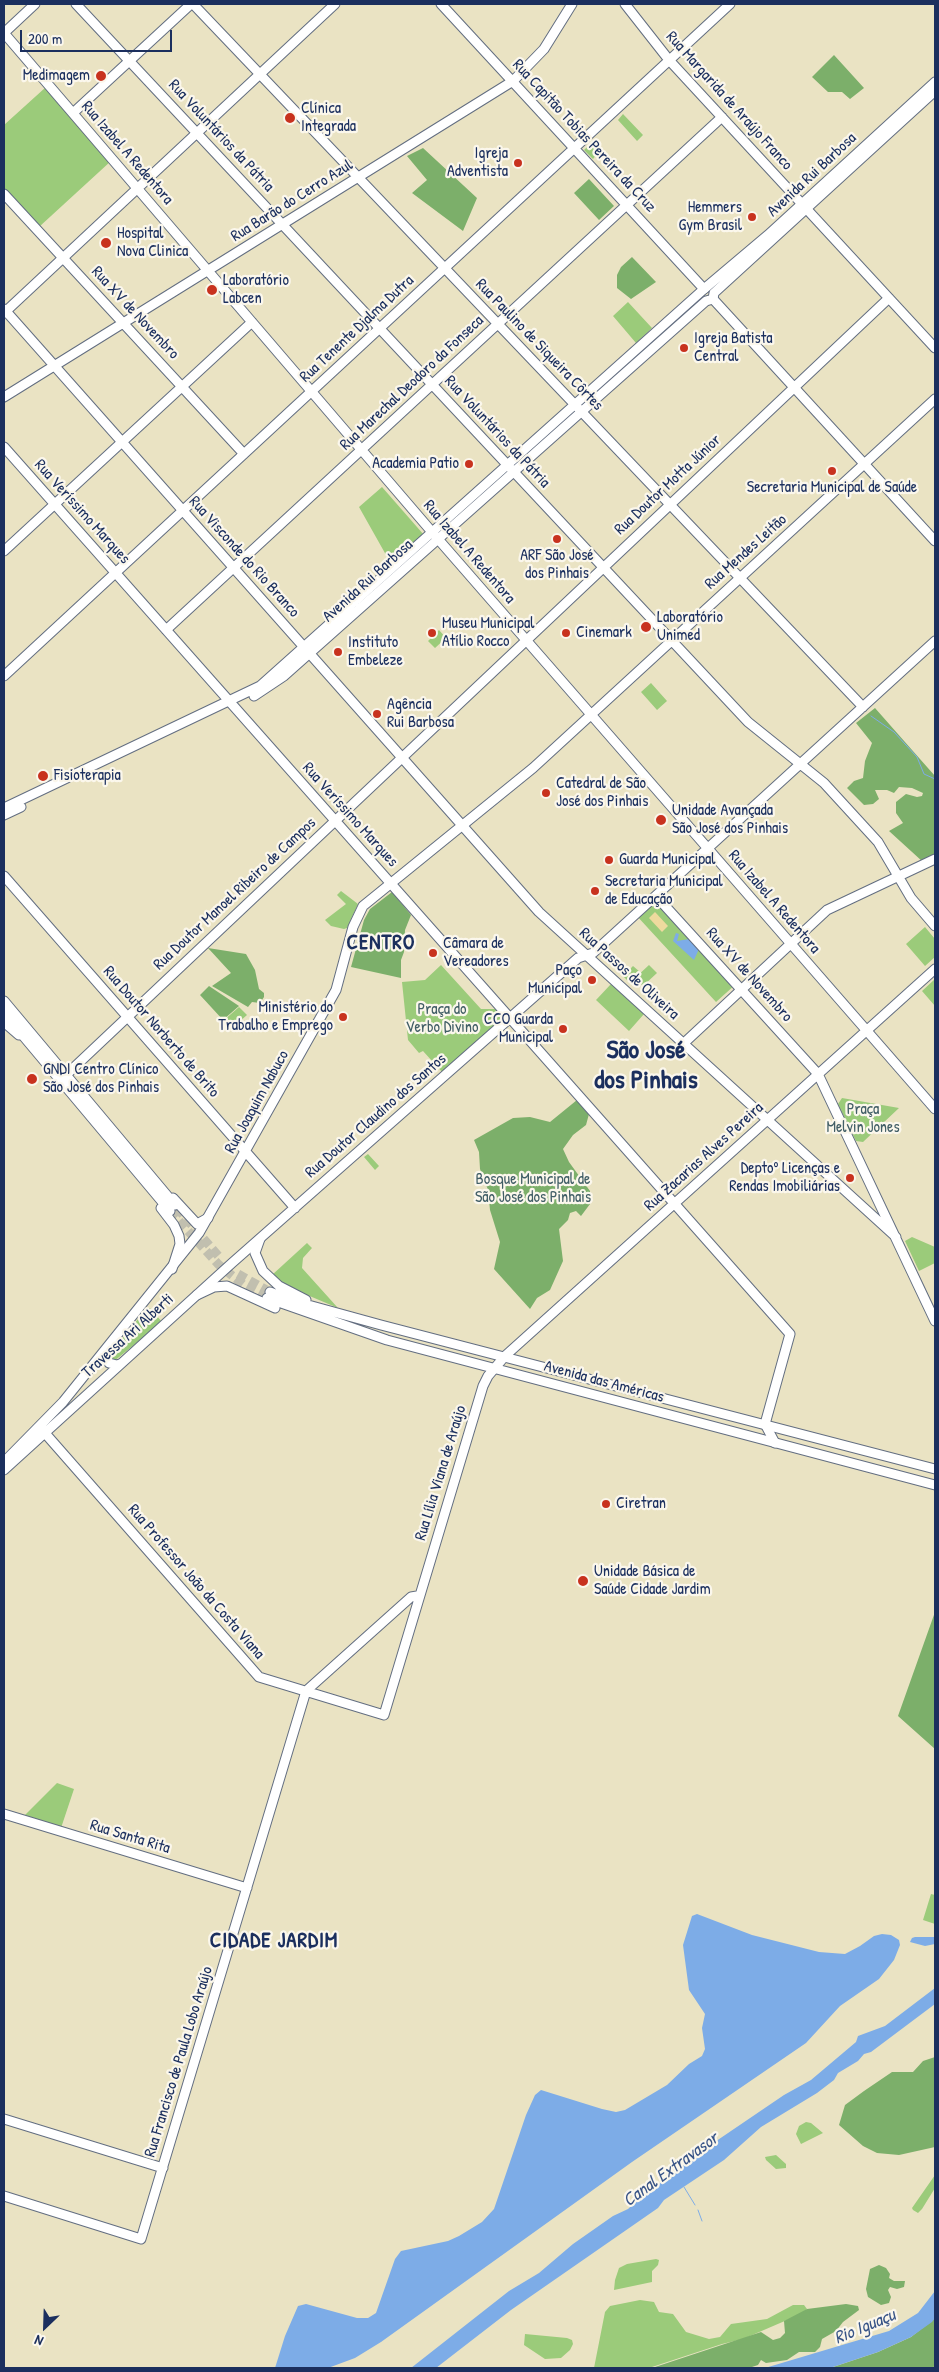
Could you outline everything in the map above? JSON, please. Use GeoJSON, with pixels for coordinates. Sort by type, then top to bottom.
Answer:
{"type":"FeatureCollection","features":[{"type":"Feature","properties":{"kind":"main road"},"geometry":{"type":"LineString","coordinates":[[4,33],[35,4]]}},
{"type":"Feature","properties":{"kind":"main road","name":"Rua Voluntários da Pátria"},"geometry":{"type":"LineString","coordinates":[[76,4],[748,722],[802,763],[824,783],[874,838],[911,898],[935,926]]}},
{"type":"Feature","properties":{"kind":"main road"},"geometry":{"type":"LineString","coordinates":[[73,113],[192,4]]}},
{"type":"Feature","properties":{"kind":"main road","name":"Rua Paulino de Siqueira Côrtes"},"geometry":{"type":"LineString","coordinates":[[192,4],[863,707]]}},
{"type":"Feature","properties":{"kind":"main road"},"geometry":{"type":"LineString","coordinates":[[4,311],[335,4]]}},
{"type":"Feature","properties":{"kind":"main road","name":"Rua Capitão Tobias Pereira da Cruz"},"geometry":{"type":"LineString","coordinates":[[441,4],[935,541]]}},
{"type":"Feature","properties":{"kind":"main road","name":"Rua Barão do Cerro Azul"},"geometry":{"type":"LineString","coordinates":[[4,397],[513,81],[539,54],[572,4]]}},
{"type":"Feature","properties":{"kind":"main road","name":"Rua Margarida de Araújo Franco"},"geometry":{"type":"LineString","coordinates":[[626,4],[669,60],[935,348]]}},
{"type":"Feature","properties":{"kind":"main road","name":"Rua Tenente Djalma Dutra"},"geometry":{"type":"LineString","coordinates":[[4,676],[730,4]]}},
{"type":"Feature","properties":{"kind":"main road","name":"Rua Izabel A Redentora"},"geometry":{"type":"LineString","coordinates":[[4,33],[435,536],[935,1109]]}},
{"type":"Feature","properties":{"kind":"main road","name":"Avenida Rui Barbosa"},"geometry":{"type":"LineString","coordinates":[[805,207],[935,82]]}},
{"type":"Feature","properties":{"kind":"main road","name":"Avenida Rui Barbosa"},"geometry":{"type":"LineString","coordinates":[[4,815],[232,704],[260,686],[306,650],[935,91]]}},
{"type":"Feature","properties":{"kind":"main road","name":"Rua Marechal Deodoro da Fonseca"},"geometry":{"type":"LineString","coordinates":[[166,630],[722,117]]}},
{"type":"Feature","properties":{"kind":"main road","name":"Rua XV de Novembro"},"geometry":{"type":"LineString","coordinates":[[4,194],[244,454]]}},
{"type":"Feature","properties":{"kind":"main road","name":"Rua Doutor Motta Júnior"},"geometry":{"type":"LineString","coordinates":[[468,694],[889,298]]}},
{"type":"Feature","properties":{"kind":"main road","name":"Rua Visconde do Rio Branco"},"geometry":{"type":"LineString","coordinates":[[4,311],[462,825]]}},
{"type":"Feature","properties":{"kind":"main road"},"geometry":{"type":"LineString","coordinates":[[4,550],[252,322]]}},
{"type":"Feature","properties":{"kind":"main road","name":"Rua Mendes Leitão"},"geometry":{"type":"LineString","coordinates":[[533,768],[935,399]]}},
{"type":"Feature","properties":{"kind":"main road","name":"Rua Veríssimo Marques"},"geometry":{"type":"LineString","coordinates":[[4,447],[790,1334],[765,1424]]}},
{"type":"Feature","properties":{"kind":"main road","name":"Rua Doutor Claudino dos Santos"},"geometry":{"type":"LineString","coordinates":[[232,1263],[578,958],[593,953],[935,641]]}},
{"type":"Feature","properties":{"kind":"main road","name":"Rua Doutor Manoel Ribeiro de Campos"},"geometry":{"type":"LineString","coordinates":[[66,1075],[468,694]]}},
{"type":"Feature","properties":{"kind":"main road","name":"Avenida Rui Barbosa"},"geometry":{"type":"LineString","coordinates":[[4,808],[232,704]]}},
{"type":"Feature","properties":{"kind":"main road","name":"Rua Joaquim Nabuco"},"geometry":{"type":"LineString","coordinates":[[4,1462],[56,1410],[172,1269],[208,1218],[336,990],[359,912],[368,901],[533,768]]}},
{"type":"Feature","properties":{"kind":"main road","name":"Rua Passos de Oliveira"},"geometry":{"type":"LineString","coordinates":[[462,825],[539,912],[896,1238]]}},
{"type":"Feature","properties":{"kind":"main road"},"geometry":{"type":"LineString","coordinates":[[683,1044],[828,910],[935,859]]}},
{"type":"Feature","properties":{"kind":"main road","name":"Rua Doutor Norberto de Brito"},"geometry":{"type":"LineString","coordinates":[[4,876],[295,1208]]}},
{"type":"Feature","properties":{"kind":"main road","name":"Rua XV de Novembro"},"geometry":{"type":"LineString","coordinates":[[656,896],[818,1074],[935,1321]]}},
{"type":"Feature","properties":{"kind":"main road","name":"Rua Zacarias Alves Pereira"},"geometry":{"type":"LineString","coordinates":[[495,1368],[505,1356],[935,969]]}},
{"type":"Feature","properties":{"kind":"main road"},"geometry":{"type":"LineString","coordinates":[[4,1001],[66,1075],[122,1149],[177,1230],[180,1244],[172,1269]]}},
{"type":"Feature","properties":{"kind":"main road"},"geometry":{"type":"LineString","coordinates":[[4,1013],[172,1208]]}},
{"type":"Feature","properties":{"kind":"main road"},"geometry":{"type":"LineString","coordinates":[[4,1022],[32,1046]]}},
{"type":"Feature","properties":{"kind":"main road"},"geometry":{"type":"LineString","coordinates":[[122,1149],[147,1167],[195,1222],[200,1224],[208,1218]]}},
{"type":"Feature","properties":{"kind":"main road"},"geometry":{"type":"LineString","coordinates":[[260,1239],[256,1248],[256,1258],[268,1277],[287,1291],[325,1308]]}},
{"type":"Feature","properties":{"kind":"main road","name":"Travessa Ari Alberti"},"geometry":{"type":"LineString","coordinates":[[44,1432],[232,1263]]}},
{"type":"Feature","properties":{"kind":"main road"},"geometry":{"type":"LineString","coordinates":[[197,1295],[214,1287],[227,1286],[282,1311],[297,1315],[311,1314]]}},
{"type":"Feature","properties":{"kind":"main road","name":"Avenida das Américas"},"geometry":{"type":"LineString","coordinates":[[935,1469],[325,1308],[269,1295],[311,1314],[388,1340],[935,1485]]}},
{"type":"Feature","properties":{"kind":"main road"},"geometry":{"type":"LineString","coordinates":[[106,1348],[106,1360],[113,1365],[120,1364]]}},
{"type":"Feature","properties":{"kind":"main road"},"geometry":{"type":"LineString","coordinates":[[92,1366],[96,1363],[104,1365],[106,1377]]}},
{"type":"Feature","properties":{"kind":"main road","name":"Rua Lília Viana de Araújo"},"geometry":{"type":"LineString","coordinates":[[384,1715],[483,1386],[495,1368]]}},
{"type":"Feature","properties":{"kind":"main road"},"geometry":{"type":"LineString","coordinates":[[765,1424],[774,1443]]}},
{"type":"Feature","properties":{"kind":"main road"},"geometry":{"type":"LineString","coordinates":[[4,1470],[44,1432]]}},
{"type":"Feature","properties":{"kind":"main road","name":"Rua Professor João da Costa Viana"},"geometry":{"type":"LineString","coordinates":[[44,1432],[259,1677],[384,1715]]}},
{"type":"Feature","properties":{"kind":"main road"},"geometry":{"type":"LineString","coordinates":[[306,1691],[417,1601]]}},
{"type":"Feature","properties":{"kind":"main road","name":"Rua Francisco de Paula Lobo Araújo"},"geometry":{"type":"LineString","coordinates":[[4,2196],[141,2239],[306,1691]]}},
{"type":"Feature","properties":{"kind":"main road","name":"Rua Santa Rita"},"geometry":{"type":"LineString","coordinates":[[4,1814],[247,1888]]}},
{"type":"Feature","properties":{"kind":"main road"},"geometry":{"type":"LineString","coordinates":[[4,2119],[163,2168]]}},
{"type":"Feature","properties":{"kind":"green space"},"geometry":{"type":"Polygon","coordinates":[[[834,55],[864,88],[850,99],[842,92],[828,92],[812,77],[834,55]]]}},
{"type":"Feature","properties":{"kind":"green space"},"geometry":{"type":"Polygon","coordinates":[[[46,87],[111,161],[39,227],[4,189],[4,125],[46,87]]]}},
{"type":"Feature","properties":{"kind":"green space"},"geometry":{"type":"Polygon","coordinates":[[[623,114],[643,135],[637,141],[618,120],[623,114]]]}},
{"type":"Feature","properties":{"kind":"green space"},"geometry":{"type":"Polygon","coordinates":[[[590,144],[598,153],[593,159],[584,150],[590,144]]]}},
{"type":"Feature","properties":{"kind":"green space"},"geometry":{"type":"Polygon","coordinates":[[[423,148],[477,198],[463,231],[412,193],[427,180],[407,156],[423,148]]]}},
{"type":"Feature","properties":{"kind":"green space"},"geometry":{"type":"Polygon","coordinates":[[[589,179],[614,206],[599,220],[574,193],[589,179]]]}},
{"type":"Feature","properties":{"kind":"green space"},"geometry":{"type":"Polygon","coordinates":[[[632,257],[656,282],[631,299],[617,288],[617,275],[621,267],[632,257]]]}},
{"type":"Feature","properties":{"kind":"green space"},"geometry":{"type":"Polygon","coordinates":[[[628,302],[652,328],[636,343],[613,316],[628,302]]]}},
{"type":"Feature","properties":{"kind":"green space"},"geometry":{"type":"Polygon","coordinates":[[[382,487],[424,535],[390,562],[359,507],[382,487]]]}},
{"type":"Feature","properties":{"kind":"green space"},"geometry":{"type":"Polygon","coordinates":[[[439,630],[446,638],[435,648],[428,641],[439,630]]]}},
{"type":"Feature","properties":{"kind":"green space"},"geometry":{"type":"Polygon","coordinates":[[[651,683],[667,701],[657,710],[641,692],[651,683]]]}},
{"type":"Feature","properties":{"kind":"green space"},"geometry":{"type":"Polygon","coordinates":[[[875,708],[935,776],[935,855],[923,862],[889,831],[903,823],[896,813],[896,802],[906,794],[917,797],[922,796],[923,793],[912,788],[899,787],[894,793],[887,790],[875,790],[879,799],[873,804],[864,805],[847,788],[854,781],[863,778],[865,761],[872,743],[856,723],[875,708]]]}},
{"type":"Feature","properties":{"kind":"green space"},"geometry":{"type":"Polygon","coordinates":[[[341,891],[358,904],[347,928],[344,929],[331,926],[325,920],[346,904],[337,895],[341,891]]]}},
{"type":"Feature","properties":{"kind":"green space"},"geometry":{"type":"Polygon","coordinates":[[[392,892],[411,915],[405,930],[401,978],[351,967],[364,920],[370,909],[392,892]]]}},
{"type":"Feature","properties":{"kind":"green space"},"geometry":{"type":"Polygon","coordinates":[[[656,898],[736,984],[716,1002],[636,915],[656,898]]]}},
{"type":"Feature","properties":{"kind":"green space"},"geometry":{"type":"Polygon","coordinates":[[[925,927],[935,939],[935,957],[925,966],[906,944],[925,927]]]}},
{"type":"Feature","properties":{"kind":"green space"},"geometry":{"type":"Polygon","coordinates":[[[208,948],[246,954],[255,970],[259,989],[264,993],[260,1003],[252,1002],[248,1007],[212,986],[231,973],[208,948]]]}},
{"type":"Feature","properties":{"kind":"green space","name":"Praça do Verbo Divino"},"geometry":{"type":"Polygon","coordinates":[[[441,965],[481,1009],[497,1009],[504,1017],[442,1072],[423,1051],[419,1053],[408,1040],[402,982],[425,980],[441,965]]]}},
{"type":"Feature","properties":{"kind":"green space"},"geometry":{"type":"Polygon","coordinates":[[[649,965],[657,973],[643,986],[635,978],[649,965]]]}},
{"type":"Feature","properties":{"kind":"green space"},"geometry":{"type":"Polygon","coordinates":[[[633,966],[640,972],[629,982],[623,976],[633,966]]]}},
{"type":"Feature","properties":{"kind":"green space"},"geometry":{"type":"Polygon","coordinates":[[[935,979],[935,1006],[922,991],[935,979]]]}},
{"type":"Feature","properties":{"kind":"green space"},"geometry":{"type":"Polygon","coordinates":[[[611,984],[644,1014],[629,1031],[596,1000],[611,984]]]}},
{"type":"Feature","properties":{"kind":"green space"},"geometry":{"type":"Polygon","coordinates":[[[209,986],[239,1006],[223,1020],[200,995],[209,986]]]}},
{"type":"Feature","properties":{"kind":"green space"},"geometry":{"type":"Polygon","coordinates":[[[239,1007],[247,1015],[230,1030],[223,1021],[239,1007]]]}},
{"type":"Feature","properties":{"kind":"green space","name":"Praça Melvin Jones"},"geometry":{"type":"Polygon","coordinates":[[[842,1098],[899,1108],[863,1142],[856,1141],[838,1104],[842,1098]]]}},
{"type":"Feature","properties":{"kind":"green space","name":"Bosque Municipal de São José dos Pinhais"},"geometry":{"type":"Polygon","coordinates":[[[577,1100],[589,1114],[586,1125],[573,1135],[563,1149],[569,1162],[590,1191],[590,1204],[581,1216],[576,1211],[570,1213],[568,1220],[559,1229],[563,1261],[550,1290],[537,1298],[530,1309],[494,1269],[500,1242],[490,1210],[488,1190],[480,1169],[479,1152],[474,1140],[513,1118],[530,1117],[550,1122],[577,1100]]]}},
{"type":"Feature","properties":{"kind":"green space"},"geometry":{"type":"Polygon","coordinates":[[[368,1154],[379,1166],[375,1170],[364,1157],[368,1154]]]}},
{"type":"Feature","properties":{"kind":"green space"},"geometry":{"type":"Polygon","coordinates":[[[912,1237],[935,1247],[935,1263],[919,1271],[905,1241],[912,1237]]]}},
{"type":"Feature","properties":{"kind":"green space"},"geometry":{"type":"Polygon","coordinates":[[[307,1243],[312,1248],[303,1258],[302,1268],[338,1308],[293,1289],[272,1275],[307,1243]]]}},
{"type":"Feature","properties":{"kind":"green space"},"geometry":{"type":"Polygon","coordinates":[[[150,1308],[162,1322],[113,1362],[110,1354],[146,1309],[150,1308]]]}},
{"type":"Feature","properties":{"kind":"green space"},"geometry":{"type":"Polygon","coordinates":[[[935,1612],[935,1749],[898,1716],[935,1612]]]}},
{"type":"Feature","properties":{"kind":"green space"},"geometry":{"type":"Polygon","coordinates":[[[57,1783],[74,1789],[61,1828],[25,1815],[57,1783]]]}},
{"type":"Feature","properties":{"kind":"green space"},"geometry":{"type":"Polygon","coordinates":[[[931,1894],[935,1895],[935,1924],[923,1920],[931,1894]]]}},
{"type":"Feature","properties":{"kind":"green space"},"geometry":{"type":"Polygon","coordinates":[[[935,2057],[935,2147],[899,2155],[877,2153],[863,2146],[839,2125],[845,2105],[864,2091],[892,2072],[913,2072],[923,2061],[935,2057]]]}},
{"type":"Feature","properties":{"kind":"green space"},"geometry":{"type":"Polygon","coordinates":[[[806,2122],[811,2123],[823,2133],[801,2144],[796,2134],[799,2126],[806,2122]]]}},
{"type":"Feature","properties":{"kind":"green space"},"geometry":{"type":"Polygon","coordinates":[[[776,2155],[786,2164],[786,2168],[776,2169],[765,2157],[776,2155]]]}},
{"type":"Feature","properties":{"kind":"green space"},"geometry":{"type":"Polygon","coordinates":[[[935,2175],[935,2188],[918,2213],[912,2208],[935,2175]]]}},
{"type":"Feature","properties":{"kind":"green space"},"geometry":{"type":"Polygon","coordinates":[[[659,2260],[658,2265],[652,2271],[652,2282],[614,2290],[619,2268],[627,2264],[659,2260]]]}},
{"type":"Feature","properties":{"kind":"green space"},"geometry":{"type":"Polygon","coordinates":[[[879,2265],[886,2268],[890,2274],[889,2278],[894,2281],[905,2281],[904,2287],[897,2289],[890,2287],[888,2290],[891,2297],[889,2303],[881,2305],[868,2297],[866,2289],[870,2269],[879,2265]]]}},
{"type":"Feature","properties":{"kind":"green space"},"geometry":{"type":"Polygon","coordinates":[[[640,2300],[654,2302],[659,2312],[673,2314],[686,2332],[709,2339],[720,2337],[731,2324],[767,2319],[793,2305],[804,2305],[807,2309],[801,2314],[743,2339],[652,2367],[594,2368],[605,2312],[610,2306],[640,2300]]]}},
{"type":"Feature","properties":{"kind":"green space"},"geometry":{"type":"Polygon","coordinates":[[[846,2304],[858,2306],[859,2310],[843,2322],[836,2331],[822,2339],[820,2347],[815,2352],[799,2352],[787,2360],[766,2363],[761,2360],[758,2365],[749,2368],[652,2368],[761,2332],[773,2340],[780,2338],[785,2333],[784,2321],[807,2309],[846,2304]]]}},
{"type":"Feature","properties":{"kind":"green space"},"geometry":{"type":"Polygon","coordinates":[[[935,2318],[935,2365],[933,2368],[830,2368],[878,2352],[911,2337],[935,2318]]]}},
{"type":"Feature","properties":{"kind":"green space"},"geometry":{"type":"Polygon","coordinates":[[[525,2334],[567,2338],[572,2340],[573,2344],[570,2350],[561,2358],[545,2359],[524,2345],[525,2334]]]}},
{"type":"Feature","properties":{"kind":"sand"},"geometry":{"type":"Polygon","coordinates":[[[655,912],[668,926],[662,932],[649,918],[655,912]]]}},
{"type":"Feature","properties":{"kind":"water"},"geometry":{"type":"Polygon","coordinates":[[[676,933],[679,934],[677,941],[689,939],[699,949],[694,960],[673,941],[676,933]]]}},
{"type":"Feature","properties":{"kind":"water"},"geometry":{"type":"Polygon","coordinates":[[[697,1914],[752,1935],[819,1952],[845,1954],[874,1936],[882,1934],[891,1935],[899,1940],[900,1945],[894,1960],[879,1979],[840,2006],[806,2043],[632,2162],[381,2342],[355,2358],[328,2368],[275,2368],[285,2336],[298,2306],[306,2304],[357,2318],[368,2318],[376,2313],[395,2259],[401,2251],[448,2241],[482,2222],[494,2209],[526,2115],[535,2095],[541,2090],[616,2112],[625,2110],[667,2085],[689,2064],[702,2056],[705,2049],[702,2028],[705,2014],[689,1990],[683,1945],[692,1916],[697,1914]]]}},
{"type":"Feature","properties":{"kind":"water"},"geometry":{"type":"Polygon","coordinates":[[[915,1937],[935,1937],[935,1944],[925,1946],[910,1942],[915,1937]]]}},
{"type":"Feature","properties":{"kind":"water"},"geometry":{"type":"Polygon","coordinates":[[[935,1988],[935,2004],[871,2052],[864,2054],[858,2061],[838,2073],[834,2080],[817,2093],[761,2127],[724,2160],[664,2200],[658,2208],[511,2310],[436,2368],[411,2368],[509,2291],[539,2273],[573,2244],[613,2216],[628,2209],[644,2194],[655,2188],[665,2178],[703,2150],[784,2095],[811,2080],[856,2042],[858,2036],[885,2026],[935,1988]]]}},
{"type":"Feature","properties":{"kind":"water","name":"Rio Iguaçu"},"geometry":{"type":"Polygon","coordinates":[[[935,2291],[935,2318],[932,2322],[911,2337],[878,2352],[830,2368],[765,2368],[889,2331],[918,2313],[935,2291]]]}},
{"type":"Feature","properties":{"kind":"waterway"},"geometry":{"type":"LineString","coordinates":[[871,716],[894,732],[917,757],[924,774],[935,779]]}},
{"type":"Feature","properties":{"kind":"waterway"},"geometry":{"type":"LineString","coordinates":[[684,2187],[695,2205]]}},
{"type":"Feature","properties":{"kind":"waterway"},"geometry":{"type":"LineString","coordinates":[[698,2210],[702,2221]]}},
{"type":"Feature","properties":{"kind":"tunnel"},"geometry":{"type":"LineString","coordinates":[[177,1208],[221,1259]]}},
{"type":"Feature","properties":{"kind":"tunnel"},"geometry":{"type":"LineString","coordinates":[[170,1211],[218,1264],[245,1286],[267,1298]]}},
{"type":"Feature","properties":{"kind":"tunnel"},"geometry":{"type":"LineString","coordinates":[[238,1274],[270,1292]]}},
{"type":"Feature","properties":{"kind":"place","name":"Medimagem"},"geometry":{"type":"Point","coordinates":[101,76]}},
{"type":"Feature","properties":{"kind":"place","name":"Clínica Integrada"},"geometry":{"type":"Point","coordinates":[290,118]}},
{"type":"Feature","properties":{"kind":"place","name":"Igreja Adventista"},"geometry":{"type":"Point","coordinates":[518,163]}},
{"type":"Feature","properties":{"kind":"place","name":"Hemmers Gym Brasil"},"geometry":{"type":"Point","coordinates":[752,217]}},
{"type":"Feature","properties":{"kind":"place","name":"Hospital Nova Clinica"},"geometry":{"type":"Point","coordinates":[106,243]}},
{"type":"Feature","properties":{"kind":"place","name":"Laboratório Labcen"},"geometry":{"type":"Point","coordinates":[212,290]}},
{"type":"Feature","properties":{"kind":"place","name":"Igreja Batista Central"},"geometry":{"type":"Point","coordinates":[684,348]}},
{"type":"Feature","properties":{"kind":"place","name":"Academia Patio"},"geometry":{"type":"Point","coordinates":[469,464]}},
{"type":"Feature","properties":{"kind":"place","name":"Secretaria Municipal de Saúde"},"geometry":{"type":"Point","coordinates":[832,471]}},
{"type":"Feature","properties":{"kind":"place","name":"ARF São José dos Pinhais"},"geometry":{"type":"Point","coordinates":[557,539]}},
{"type":"Feature","properties":{"kind":"place","name":"Laboratório Unimed"},"geometry":{"type":"Point","coordinates":[646,627]}},
{"type":"Feature","properties":{"kind":"place","name":"Museu Municipal Atílio Rocco"},"geometry":{"type":"Point","coordinates":[432,633]}},
{"type":"Feature","properties":{"kind":"place","name":"Cinemark"},"geometry":{"type":"Point","coordinates":[566,633]}},
{"type":"Feature","properties":{"kind":"place","name":"Instituto Embeleze"},"geometry":{"type":"Point","coordinates":[338,652]}},
{"type":"Feature","properties":{"kind":"place","name":"Agência Rui Barbosa"},"geometry":{"type":"Point","coordinates":[377,714]}},
{"type":"Feature","properties":{"kind":"place","name":"Fisioterapia"},"geometry":{"type":"Point","coordinates":[43,776]}},
{"type":"Feature","properties":{"kind":"place","name":"Catedral de São José dos Pinhais"},"geometry":{"type":"Point","coordinates":[546,793]}},
{"type":"Feature","properties":{"kind":"place","name":"Unidade Avançada São José dos Pinhais"},"geometry":{"type":"Point","coordinates":[661,820]}},
{"type":"Feature","properties":{"kind":"place","name":"Guarda Municipal"},"geometry":{"type":"Point","coordinates":[609,860]}},
{"type":"Feature","properties":{"kind":"place","name":"Secretaria Municipal de Educação"},"geometry":{"type":"Point","coordinates":[595,891]}},
{"type":"Feature","properties":{"kind":"place","name":"Câmara de Vereadores"},"geometry":{"type":"Point","coordinates":[433,953]}},
{"type":"Feature","properties":{"kind":"place","name":"Paço Municipal"},"geometry":{"type":"Point","coordinates":[592,980]}},
{"type":"Feature","properties":{"kind":"place","name":"Ministério do Trabalho e Emprego"},"geometry":{"type":"Point","coordinates":[343,1017]}},
{"type":"Feature","properties":{"kind":"place","name":"CCO Guarda Municipal"},"geometry":{"type":"Point","coordinates":[563,1029]}},
{"type":"Feature","properties":{"kind":"place","name":"GNDI Centro Clínico São José dos Pinhais"},"geometry":{"type":"Point","coordinates":[32,1079]}},
{"type":"Feature","properties":{"kind":"place","name":"Deptoº Licenças e Rendas Imobiliárias"},"geometry":{"type":"Point","coordinates":[850,1178]}},
{"type":"Feature","properties":{"kind":"place","name":"Ciretran"},"geometry":{"type":"Point","coordinates":[606,1504]}},
{"type":"Feature","properties":{"kind":"place","name":"Unidade Básica de Saúde Cidade Jardim"},"geometry":{"type":"Point","coordinates":[583,1581]}},
{"type":"Feature","properties":{"kind":"district","name":"CENTRO"},"geometry":{"type":"Point","coordinates":[381,943]}},
{"type":"Feature","properties":{"kind":"district","name":"São José dos Pinhais"},"geometry":{"type":"Point","coordinates":[646,1066]}},
{"type":"Feature","properties":{"kind":"district","name":"CIDADE JARDIM"},"geometry":{"type":"Point","coordinates":[274,1941]}},
{"type":"Feature","properties":{"kind":"water label","name":"Canal Extravasor"},"geometry":{"type":"Point","coordinates":[671,2170]}}]}
